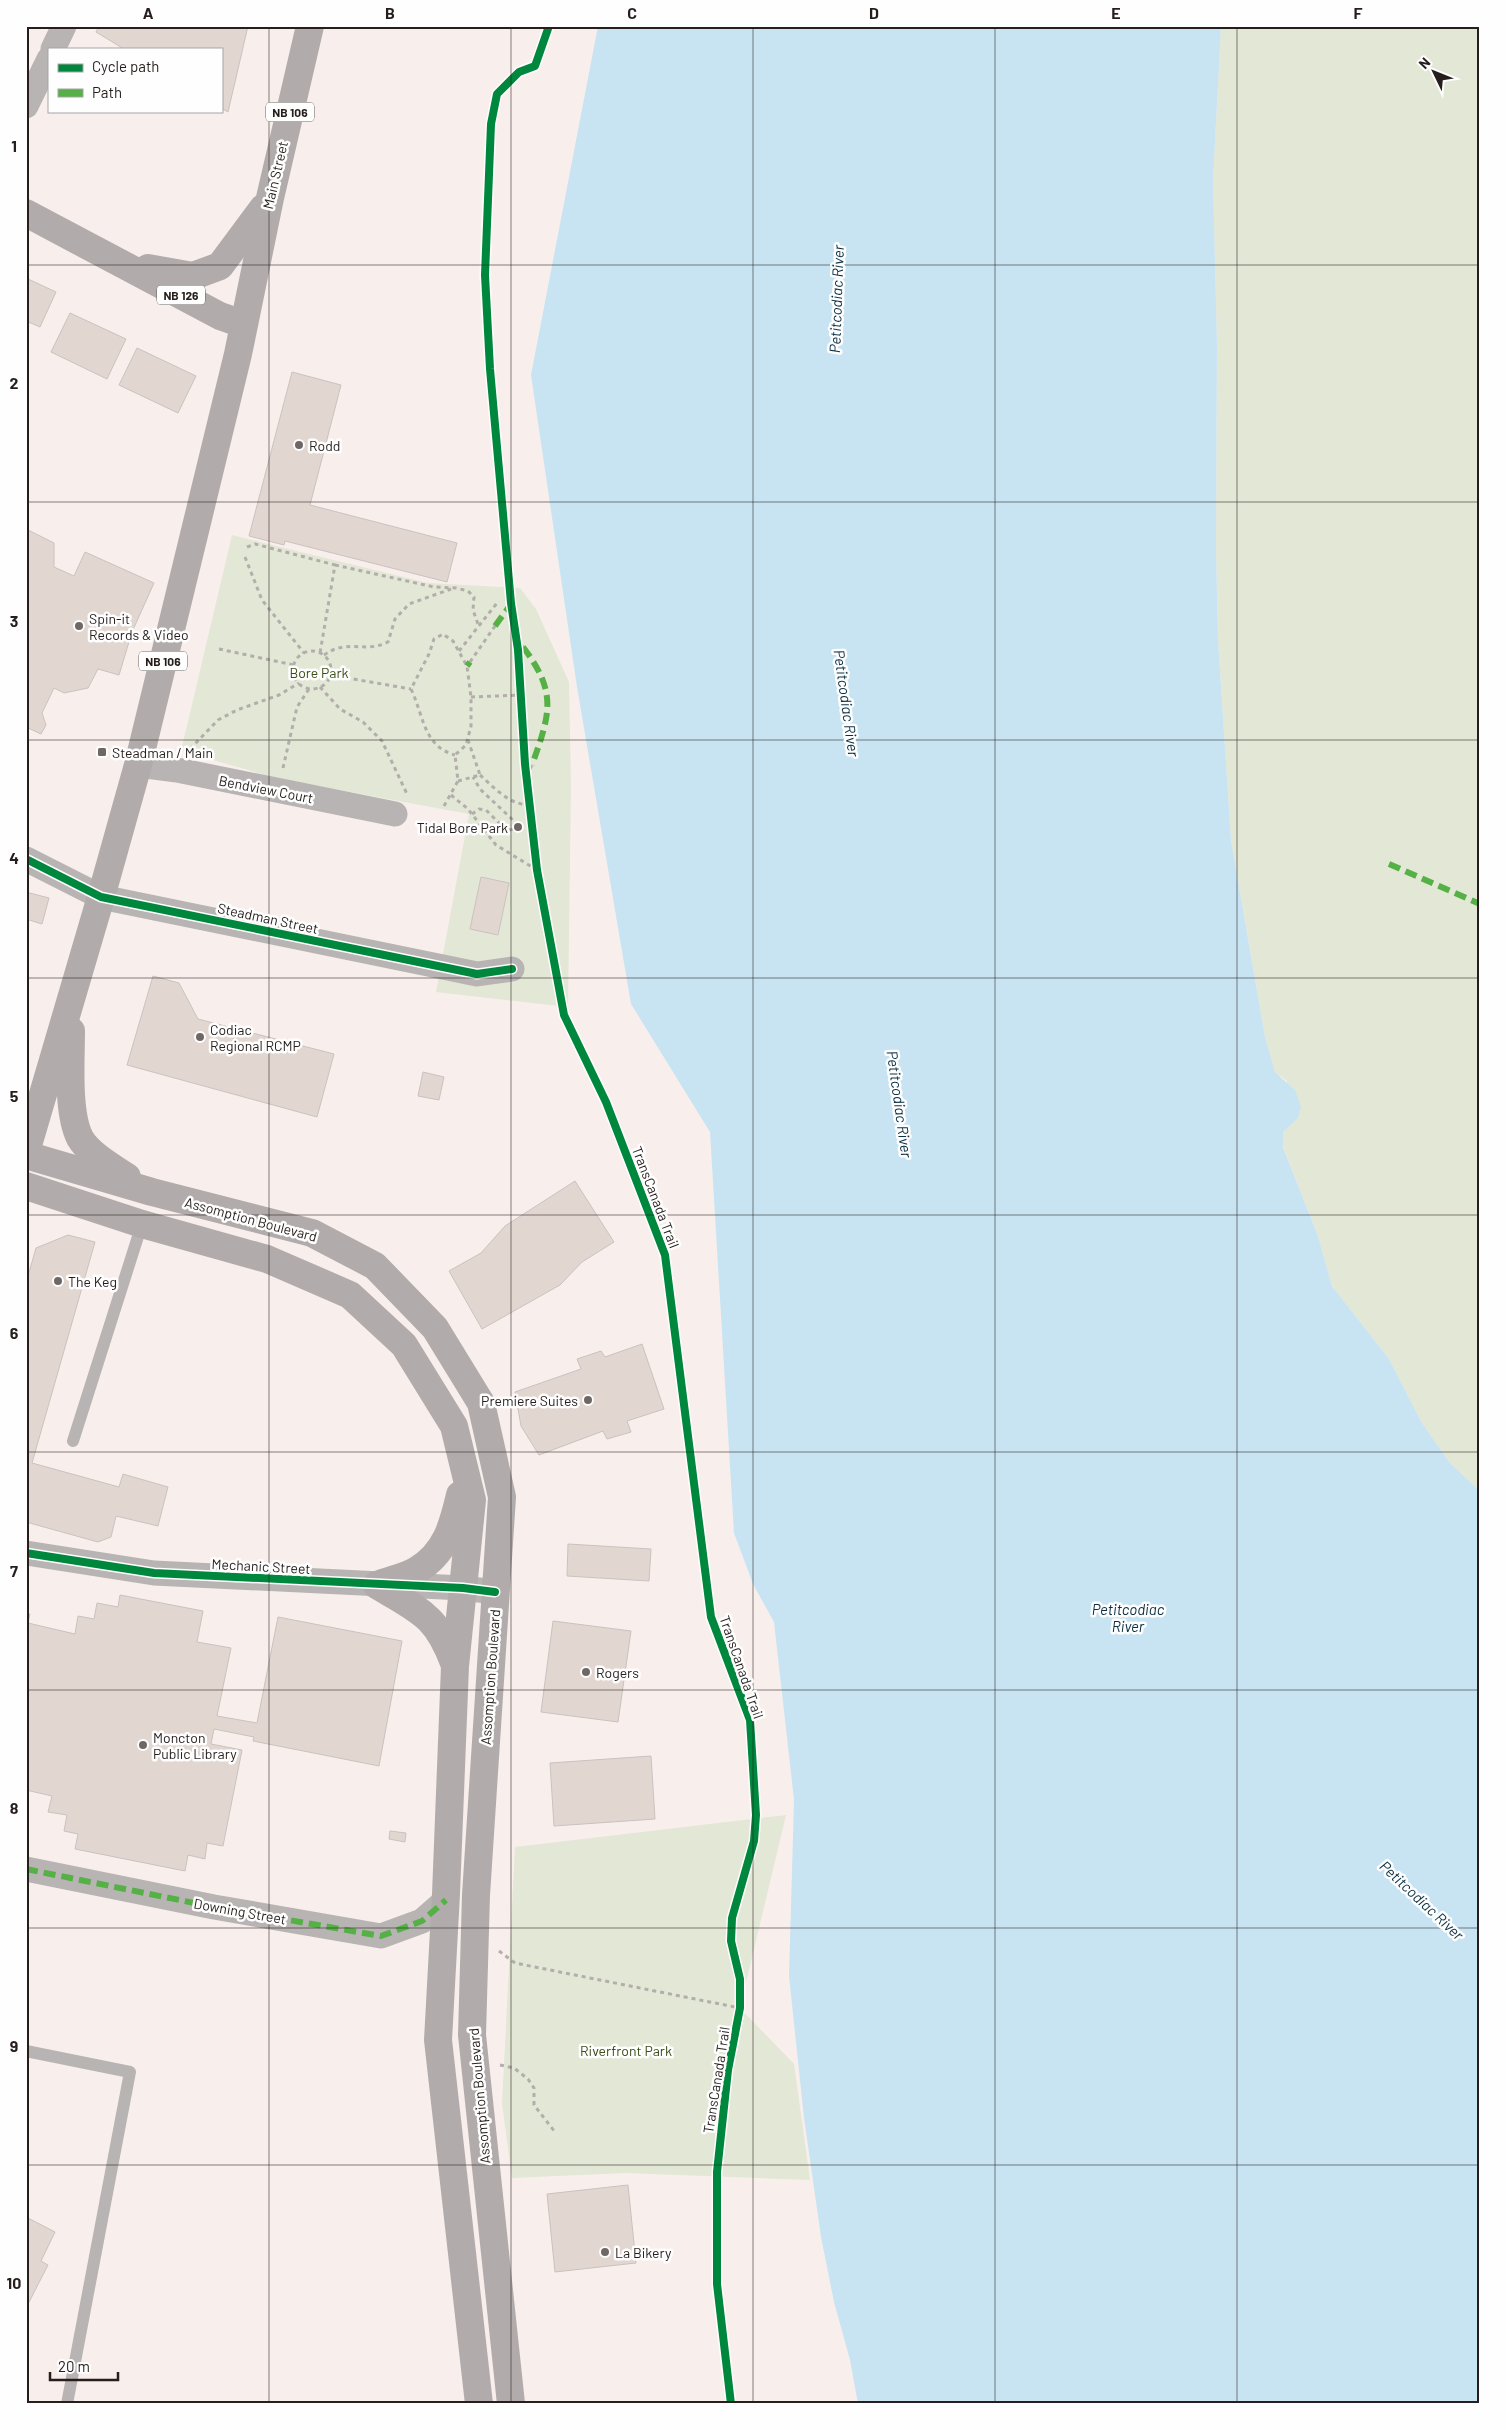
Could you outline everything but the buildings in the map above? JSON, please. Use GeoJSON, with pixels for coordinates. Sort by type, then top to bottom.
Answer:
{"type":"FeatureCollection","features":[{"type":"Feature","properties":{"kind":"main road","name":"Main Street"},"geometry":{"type":"LineString","coordinates":[[243,324],[310,26]]}},
{"type":"Feature","properties":{"kind":"main road"},"geometry":{"type":"LineString","coordinates":[[120,263],[193,276],[220,266],[270,198]]}},
{"type":"Feature","properties":{"kind":"main road","name":"NB 126"},"geometry":{"type":"LineString","coordinates":[[26,213],[220,316],[243,324]]}},
{"type":"Feature","properties":{"kind":"main road","name":"NB 106"},"geometry":{"type":"LineString","coordinates":[[26,1154],[102,897],[138,765],[238,354],[243,324]]}},
{"type":"Feature","properties":{"kind":"main road"},"geometry":{"type":"LineString","coordinates":[[72,995],[71,1101],[80,1138],[103,1161],[152,1192]]}},
{"type":"Feature","properties":{"kind":"main road","name":"Assomption Boulevard"},"geometry":{"type":"LineString","coordinates":[[26,1154],[152,1192],[312,1233],[376,1266],[435,1328],[481,1403],[502,1497],[476,1895],[472,2035],[511,2404]]}},
{"type":"Feature","properties":{"kind":"main road"},"geometry":{"type":"LineString","coordinates":[[26,1186],[142,1224],[267,1259],[350,1295],[404,1346],[454,1426],[472,1500],[455,1666],[446,1900],[438,2040],[479,2404]]}},
{"type":"Feature","properties":{"kind":"main road"},"geometry":{"type":"LineString","coordinates":[[377,1585],[416,1572],[438,1555],[455,1520],[465,1473]]}},
{"type":"Feature","properties":{"kind":"main road"},"geometry":{"type":"LineString","coordinates":[[377,1585],[432,1619],[446,1639],[455,1666]]}},
{"type":"Feature","properties":{"kind":"street"},"geometry":{"type":"LineString","coordinates":[[54,48],[64,26]]}},
{"type":"Feature","properties":{"kind":"street"},"geometry":{"type":"LineString","coordinates":[[26,106],[48,60]]}},
{"type":"Feature","properties":{"kind":"street","name":"Bendview Court"},"geometry":{"type":"LineString","coordinates":[[138,765],[177,770],[279,792],[402,806]]}},
{"type":"Feature","properties":{"kind":"street","name":"Steadman Street"},"geometry":{"type":"LineString","coordinates":[[26,859],[102,897],[477,974],[512,969]]}},
{"type":"Feature","properties":{"kind":"street","name":"Mechanic Street"},"geometry":{"type":"LineString","coordinates":[[26,1554],[154,1573],[463,1588],[495,1592]]}},
{"type":"Feature","properties":{"kind":"street","name":"Downing Street"},"geometry":{"type":"LineString","coordinates":[[26,1869],[214,1907],[381,1936],[422,1921],[446,1900]]}},
{"type":"Feature","properties":{"kind":"lane"},"geometry":{"type":"LineString","coordinates":[[73,1441],[142,1224]]}},
{"type":"Feature","properties":{"kind":"lane"},"geometry":{"type":"LineString","coordinates":[[26,2051],[130,2072],[67,2404]]}},
{"type":"Feature","properties":{"kind":"path"},"geometry":{"type":"LineString","coordinates":[[247,547],[255,544],[335,565],[434,587],[456,588],[468,591],[474,597],[473,610],[478,627]]}},
{"type":"Feature","properties":{"kind":"path"},"geometry":{"type":"LineString","coordinates":[[245,557],[262,600],[304,653]]}},
{"type":"Feature","properties":{"kind":"path"},"geometry":{"type":"LineString","coordinates":[[320,653],[335,565]]}},
{"type":"Feature","properties":{"kind":"path"},"geometry":{"type":"LineString","coordinates":[[324,655],[334,648],[348,646],[375,648],[388,642],[396,619],[409,604],[456,588]]}},
{"type":"Feature","properties":{"kind":"path"},"geometry":{"type":"LineString","coordinates":[[459,651],[498,603]]}},
{"type":"Feature","properties":{"kind":"path"},"geometry":{"type":"LineString","coordinates":[[470,662],[495,626]]}},
{"type":"Feature","properties":{"kind":"path"},"geometry":{"type":"LineString","coordinates":[[515,630],[520,648]]}},
{"type":"Feature","properties":{"kind":"path"},"geometry":{"type":"LineString","coordinates":[[443,634],[453,641],[467,666],[471,697],[472,726],[466,745],[455,755],[443,751],[434,744],[429,736],[411,689],[429,654],[434,639],[443,634]]}},
{"type":"Feature","properties":{"kind":"path"},"geometry":{"type":"LineString","coordinates":[[219,649],[294,666]]}},
{"type":"Feature","properties":{"kind":"path"},"geometry":{"type":"LineString","coordinates":[[304,653],[320,653],[324,655],[330,664],[330,675],[320,687],[309,688],[299,683],[293,672],[294,666],[297,659],[304,653]]}},
{"type":"Feature","properties":{"kind":"path"},"geometry":{"type":"LineString","coordinates":[[330,675],[411,689]]}},
{"type":"Feature","properties":{"kind":"path"},"geometry":{"type":"LineString","coordinates":[[185,754],[218,720],[237,710],[279,695],[299,683]]}},
{"type":"Feature","properties":{"kind":"path"},"geometry":{"type":"LineString","coordinates":[[520,686],[522,705]]}},
{"type":"Feature","properties":{"kind":"path"},"geometry":{"type":"LineString","coordinates":[[320,687],[340,709],[363,722],[382,740],[402,806]]}},
{"type":"Feature","properties":{"kind":"path"},"geometry":{"type":"LineString","coordinates":[[279,792],[298,707],[309,688]]}},
{"type":"Feature","properties":{"kind":"path"},"geometry":{"type":"LineString","coordinates":[[471,697],[521,695]]}},
{"type":"Feature","properties":{"kind":"path"},"geometry":{"type":"LineString","coordinates":[[468,739],[480,775],[510,800],[520,805],[529,801],[531,814]]}},
{"type":"Feature","properties":{"kind":"path"},"geometry":{"type":"LineString","coordinates":[[444,806],[458,781],[455,755]]}},
{"type":"Feature","properties":{"kind":"path"},"geometry":{"type":"LineString","coordinates":[[527,779],[529,765]]}},
{"type":"Feature","properties":{"kind":"path"},"geometry":{"type":"LineString","coordinates":[[458,781],[480,775]]}},
{"type":"Feature","properties":{"kind":"path"},"geometry":{"type":"LineString","coordinates":[[472,814],[479,809],[486,810],[506,831],[516,828],[514,821],[480,789],[473,777]]}},
{"type":"Feature","properties":{"kind":"path"},"geometry":{"type":"LineString","coordinates":[[451,795],[472,814],[496,845],[537,870]]}},
{"type":"Feature","properties":{"kind":"path"},"geometry":{"type":"LineString","coordinates":[[536,861],[539,879]]}},
{"type":"Feature","properties":{"kind":"path"},"geometry":{"type":"LineString","coordinates":[[494,1946],[515,1963],[740,2008]]}},
{"type":"Feature","properties":{"kind":"path"},"geometry":{"type":"LineString","coordinates":[[494,2065],[514,2068],[528,2079],[534,2088],[534,2105],[555,2132]]}},
{"type":"Feature","properties":{"kind":"green space"},"geometry":{"type":"Polygon","coordinates":[[[1221,26],[1480,26],[1480,1491],[1450,1463],[1422,1423],[1389,1359],[1332,1286],[1318,1236],[1283,1146],[1283,1132],[1290,1125],[1287,1081],[1275,1072],[1265,1037],[1231,840],[1218,640],[1216,548],[1217,344],[1213,181],[1221,26]]]}},
{"type":"Feature","properties":{"kind":"green space","name":"Bore Park"},"geometry":{"type":"Polygon","coordinates":[[[232,535],[428,583],[520,588],[536,609],[569,682],[571,786],[568,1007],[436,992],[469,814],[280,779],[181,751],[232,535]]]}},
{"type":"Feature","properties":{"kind":"green space","name":"Riverfront Park"},"geometry":{"type":"Polygon","coordinates":[[[786,1815],[740,2008],[794,2064],[810,2180],[625,2173],[512,2178],[502,2104],[515,1847],[786,1815]]]}},
{"type":"Feature","properties":{"kind":"water","name":"Petitcodiac River"},"geometry":{"type":"Polygon","coordinates":[[[598,26],[1221,26],[1213,181],[1217,344],[1216,548],[1218,640],[1231,840],[1265,1037],[1275,1072],[1295,1090],[1301,1107],[1298,1118],[1283,1132],[1283,1147],[1318,1236],[1332,1286],[1389,1359],[1422,1423],[1450,1463],[1480,1491],[1480,2404],[858,2404],[850,2360],[834,2302],[821,2237],[804,2118],[789,1976],[794,1800],[774,1622],[753,1584],[734,1533],[710,1132],[631,1004],[577,687],[531,375],[598,26]]]}},
{"type":"Feature","properties":{"kind":"marked path"},"geometry":{"type":"LineString","coordinates":[[495,626],[511,604]]}},
{"type":"Feature","properties":{"kind":"marked path"},"geometry":{"type":"LineString","coordinates":[[523,647],[542,678],[547,704],[543,732],[532,765]]}},
{"type":"Feature","properties":{"kind":"marked path"},"geometry":{"type":"LineString","coordinates":[[467,666],[470,662]]}},
{"type":"Feature","properties":{"kind":"marked path"},"geometry":{"type":"LineString","coordinates":[[1389,864],[1480,904]]}},
{"type":"Feature","properties":{"kind":"marked path"},"geometry":{"type":"LineString","coordinates":[[26,1869],[214,1907],[381,1936],[422,1921],[446,1900]]}},
{"type":"Feature","properties":{"kind":"cycle path","name":"TransCanada Trail"},"geometry":{"type":"LineString","coordinates":[[549,26],[535,66],[519,72],[497,94],[491,124],[485,275],[490,369],[511,603],[518,650],[525,764],[537,870],[564,1015],[606,1102],[665,1255],[711,1617],[750,1720],[756,1815],[754,1841],[732,1918],[731,1941],[740,1979],[740,2008],[728,2070],[717,2172],[717,2284],[731,2404]]}},
{"type":"Feature","properties":{"kind":"cycle path"},"geometry":{"type":"LineString","coordinates":[[26,859],[101,897],[477,974],[512,969]]}},
{"type":"Feature","properties":{"kind":"cycle path"},"geometry":{"type":"LineString","coordinates":[[26,1553],[154,1573],[463,1588],[495,1592]]}},
{"type":"Feature","properties":{"kind":"place","name":"Rodd"},"geometry":{"type":"Point","coordinates":[299,445]}},
{"type":"Feature","properties":{"kind":"place","name":"Spin-it Records & Video"},"geometry":{"type":"Point","coordinates":[79,626]}},
{"type":"Feature","properties":{"kind":"place","name":"Steadman / Main"},"geometry":{"type":"Point","coordinates":[102,752]}},
{"type":"Feature","properties":{"kind":"place","name":"Tidal Bore Park"},"geometry":{"type":"Point","coordinates":[518,827]}},
{"type":"Feature","properties":{"kind":"place","name":"Codiac Regional RCMP"},"geometry":{"type":"Point","coordinates":[200,1037]}},
{"type":"Feature","properties":{"kind":"place","name":"The Keg"},"geometry":{"type":"Point","coordinates":[58,1281]}},
{"type":"Feature","properties":{"kind":"place","name":"Premiere Suites"},"geometry":{"type":"Point","coordinates":[588,1400]}},
{"type":"Feature","properties":{"kind":"place","name":"Rogers"},"geometry":{"type":"Point","coordinates":[586,1672]}},
{"type":"Feature","properties":{"kind":"place","name":"Moncton Public Library"},"geometry":{"type":"Point","coordinates":[143,1745]}},
{"type":"Feature","properties":{"kind":"place","name":"La Bikery"},"geometry":{"type":"Point","coordinates":[605,2252]}}]}
